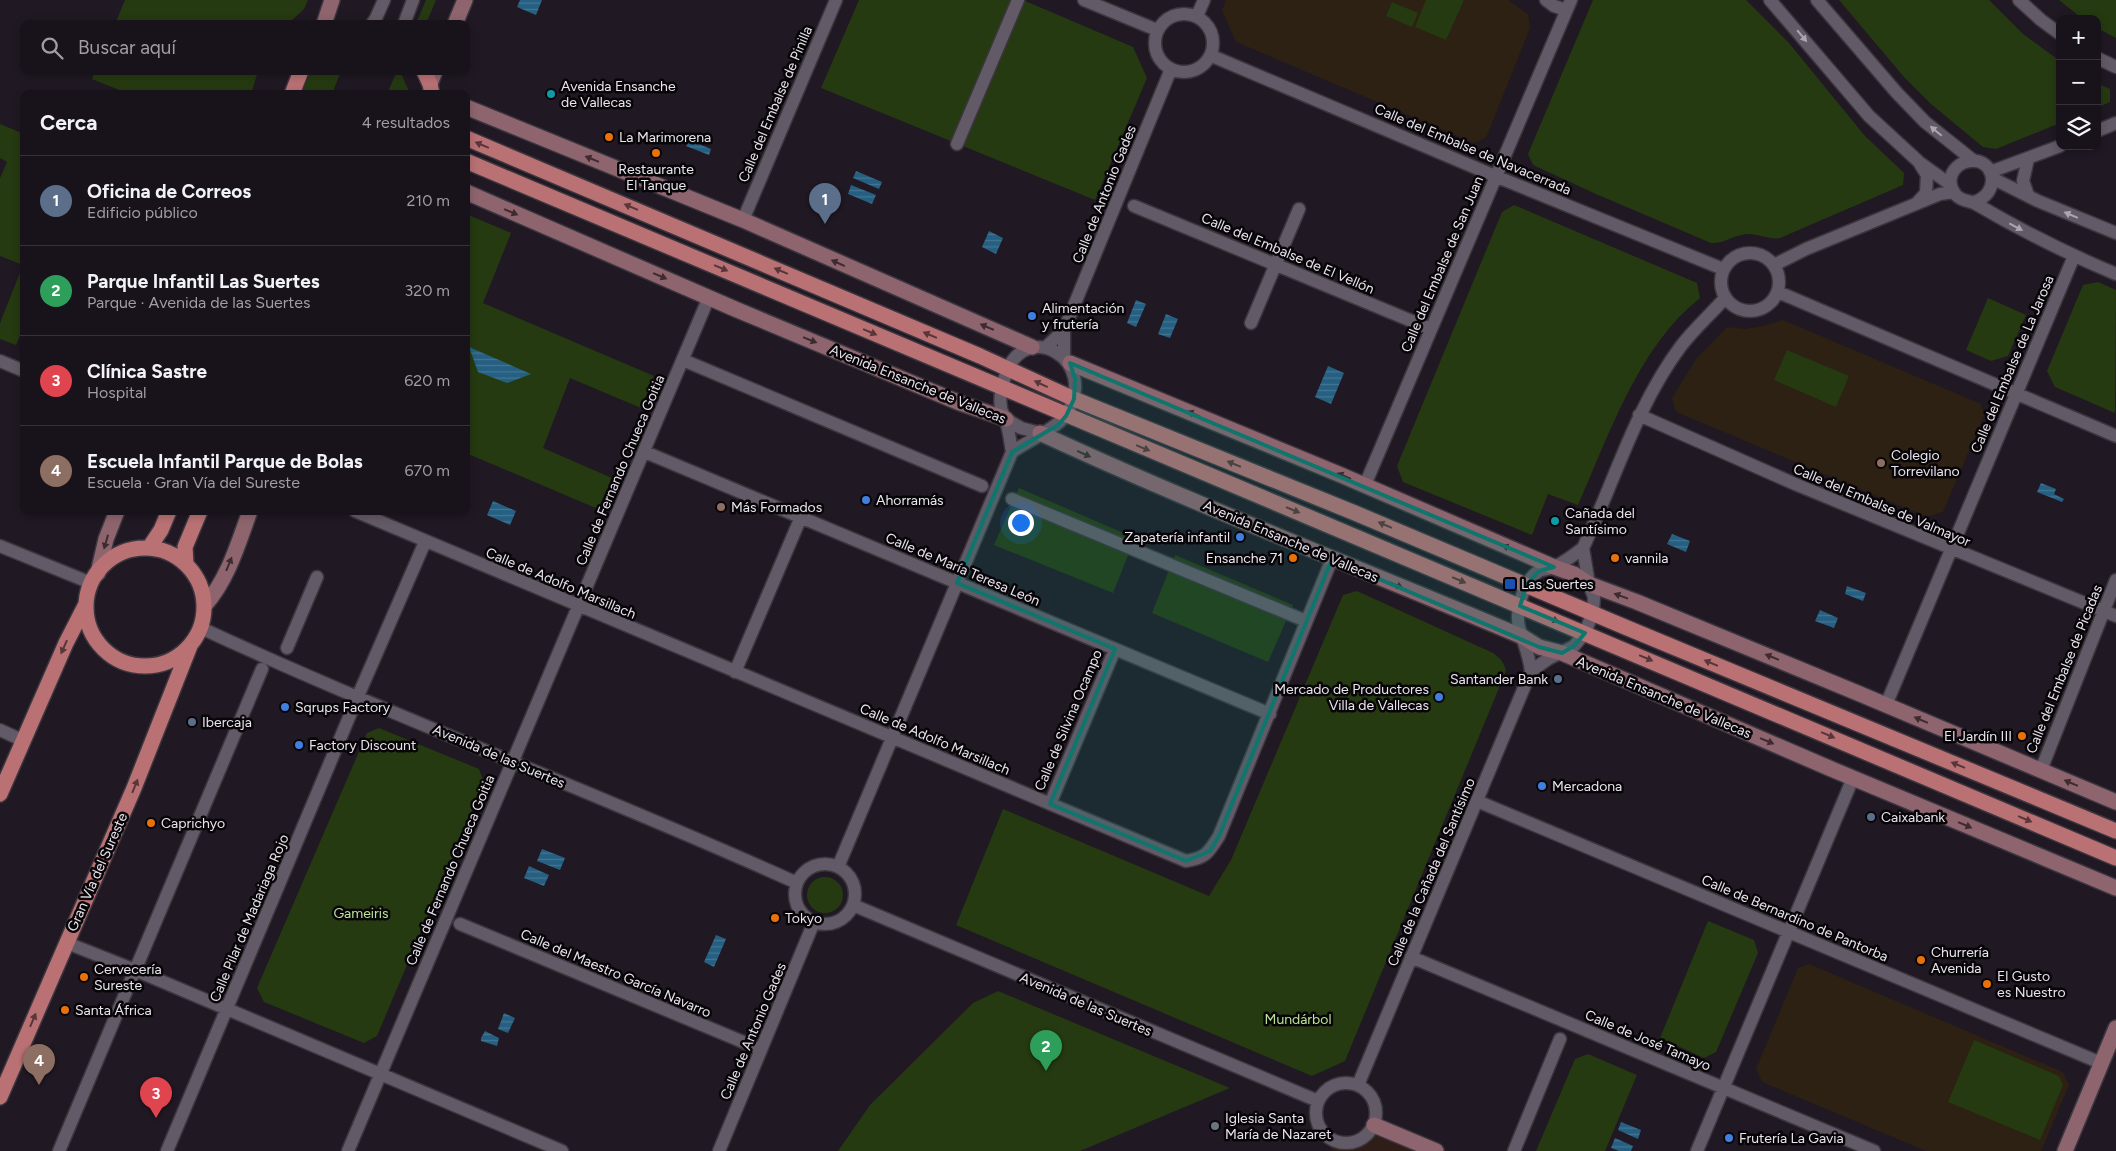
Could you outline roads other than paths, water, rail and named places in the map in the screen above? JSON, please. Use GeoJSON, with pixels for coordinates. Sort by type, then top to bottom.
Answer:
{"type":"FeatureCollection","features":[{"type":"Feature","properties":{"kind":"main road"},"geometry":{"type":"LineString","coordinates":[[293,90],[299,75]]}},
{"type":"Feature","properties":{"kind":"main road"},"geometry":{"type":"LineString","coordinates":[[470,140],[731,249],[1007,368],[1074,399],[1527,584],[2116,830]]}},
{"type":"Feature","properties":{"kind":"main road","name":"Avenida Ensanche de Vallecas"},"geometry":{"type":"LineString","coordinates":[[470,163],[2116,858]]}},
{"type":"Feature","properties":{"kind":"main road"},"geometry":{"type":"LineString","coordinates":[[149,548],[161,530],[167,515]]}},
{"type":"Feature","properties":{"kind":"main road"},"geometry":{"type":"LineString","coordinates":[[186,564],[185,548],[198,515]]}},
{"type":"Feature","properties":{"kind":"main road"},"geometry":{"type":"LineString","coordinates":[[0,794],[66,643],[86,604],[94,578],[105,564],[125,552],[149,548],[169,553],[186,564],[199,583],[204,605],[201,628],[190,646],[174,659],[154,666],[132,665],[113,657],[98,643],[88,624],[86,604]]}},
{"type":"Feature","properties":{"kind":"main road","name":"Gran Vía del Sureste"},"geometry":{"type":"LineString","coordinates":[[0,1097],[134,788],[190,646]]}},
{"type":"Feature","properties":{"kind":"street"},"geometry":{"type":"LineString","coordinates":[[325,20],[332,0]]}},
{"type":"Feature","properties":{"kind":"street"},"geometry":{"type":"LineString","coordinates":[[375,20],[384,0]]}},
{"type":"Feature","properties":{"kind":"street"},"geometry":{"type":"LineString","coordinates":[[406,20],[413,0]]}},
{"type":"Feature","properties":{"kind":"street"},"geometry":{"type":"LineString","coordinates":[[457,20],[465,0]]}},
{"type":"Feature","properties":{"kind":"street","name":"Calle del Embalse de Pinilla"},"geometry":{"type":"LineString","coordinates":[[743,220],[836,0]]}},
{"type":"Feature","properties":{"kind":"street"},"geometry":{"type":"LineString","coordinates":[[957,144],[1018,0]]}},
{"type":"Feature","properties":{"kind":"street"},"geometry":{"type":"LineString","coordinates":[[1084,0],[1157,30]]}},
{"type":"Feature","properties":{"kind":"street"},"geometry":{"type":"LineString","coordinates":[[1197,16],[1204,0]]}},
{"type":"Feature","properties":{"kind":"street"},"geometry":{"type":"LineString","coordinates":[[1546,0],[1554,6],[1568,5]]}},
{"type":"Feature","properties":{"kind":"street"},"geometry":{"type":"LineString","coordinates":[[1770,0],[1869,116],[1919,162],[1952,188],[1962,200],[1974,202],[1990,213],[2074,256],[2116,274]]}},
{"type":"Feature","properties":{"kind":"street"},"geometry":{"type":"LineString","coordinates":[[1817,0],[1896,93],[1925,122],[1974,161]]}},
{"type":"Feature","properties":{"kind":"street"},"geometry":{"type":"LineString","coordinates":[[2019,0],[2040,20],[2056,31]]}},
{"type":"Feature","properties":{"kind":"street","name":"Calle del Embalse de San Juan"},"geometry":{"type":"LineString","coordinates":[[1365,485],[1568,5]]}},
{"type":"Feature","properties":{"kind":"street"},"geometry":{"type":"LineString","coordinates":[[1187,13],[1197,16],[1207,24],[1212,33],[1214,43],[1212,56],[1196,70],[1181,72],[1171,70],[1160,59],[1155,45],[1157,30],[1168,18],[1178,14],[1187,13]]}},
{"type":"Feature","properties":{"kind":"street","name":"Calle del Embalse de Navacerrada"},"geometry":{"type":"LineString","coordinates":[[1212,56],[1495,176],[1723,269]]}},
{"type":"Feature","properties":{"kind":"street"},"geometry":{"type":"LineString","coordinates":[[2101,60],[2116,67]]}},
{"type":"Feature","properties":{"kind":"street","name":"Calle de Antonio Gades"},"geometry":{"type":"LineString","coordinates":[[1064,330],[1039,347],[1018,353],[1007,368],[1001,388],[1001,408],[1006,419],[1012,452],[1040,433],[1058,425],[1066,416],[1074,399],[1075,379],[1067,360],[1064,330],[1171,70]]}},
{"type":"Feature","properties":{"kind":"street"},"geometry":{"type":"LineString","coordinates":[[470,109],[743,220],[1067,360],[1574,574],[1590,584],[1886,705],[2116,802]]}},
{"type":"Feature","properties":{"kind":"street"},"geometry":{"type":"LineString","coordinates":[[2101,129],[2116,123]]}},
{"type":"Feature","properties":{"kind":"street"},"geometry":{"type":"LineString","coordinates":[[1991,175],[2056,148]]}},
{"type":"Feature","properties":{"kind":"street"},"geometry":{"type":"LineString","coordinates":[[2028,159],[2023,181],[2028,195]]}},
{"type":"Feature","properties":{"kind":"street"},"geometry":{"type":"LineString","coordinates":[[1915,204],[1926,193],[1927,175],[1919,162]]}},
{"type":"Feature","properties":{"kind":"street"},"geometry":{"type":"LineString","coordinates":[[1952,188],[1953,172],[1957,167],[1962,163],[1981,162],[1991,175],[2028,195],[2116,233]]}},
{"type":"Feature","properties":{"kind":"street"},"geometry":{"type":"LineString","coordinates":[[1974,202],[1986,196],[1992,185],[1991,175]]}},
{"type":"Feature","properties":{"kind":"street"},"geometry":{"type":"LineString","coordinates":[[1774,265],[1806,249],[1952,188]]}},
{"type":"Feature","properties":{"kind":"street","name":"Avenida Ensanche de Vallecas"},"geometry":{"type":"LineString","coordinates":[[470,194],[960,403],[1006,419],[1021,428],[1040,433],[1332,559],[1524,637],[1539,647],[1562,653],[2116,888]]}},
{"type":"Feature","properties":{"kind":"street","name":"Calle del Embalse de El Vellón"},"geometry":{"type":"LineString","coordinates":[[1134,206],[1431,329]]}},
{"type":"Feature","properties":{"kind":"street"},"geometry":{"type":"LineString","coordinates":[[1251,323],[1299,208]]}},
{"type":"Feature","properties":{"kind":"street"},"geometry":{"type":"LineString","coordinates":[[1752,252],[1760,254],[1774,265],[1779,273],[1780,283],[1778,292],[1766,306],[1749,311],[1731,305],[1725,298],[1721,289],[1720,279],[1723,269],[1735,256],[1752,252]]}},
{"type":"Feature","properties":{"kind":"street","name":"Calle del Embalse de La Jarosa"},"geometry":{"type":"LineString","coordinates":[[1886,705],[2074,256]]}},
{"type":"Feature","properties":{"kind":"street"},"geometry":{"type":"LineString","coordinates":[[1778,292],[2116,436]]}},
{"type":"Feature","properties":{"kind":"street","name":"Calle de Fernando Chueca Goitia"},"geometry":{"type":"LineString","coordinates":[[348,1151],[709,297]]}},
{"type":"Feature","properties":{"kind":"street"},"geometry":{"type":"LineString","coordinates":[[1583,548],[1594,597],[1593,612],[1584,633],[1574,646],[1531,671],[1529,653],[1519,625],[1520,606],[1527,584],[1539,571],[1554,567],[1571,558],[1583,548],[1639,416],[1657,383],[1682,345],[1725,298]]}},
{"type":"Feature","properties":{"kind":"street"},"geometry":{"type":"LineString","coordinates":[[683,360],[982,486]]}},
{"type":"Feature","properties":{"kind":"street"},"geometry":{"type":"LineString","coordinates":[[0,361],[20,369]]}},
{"type":"Feature","properties":{"kind":"street","name":"Calle del Embalse de Valmayor"},"geometry":{"type":"LineString","coordinates":[[1639,416],[1951,550],[2116,616]]}},
{"type":"Feature","properties":{"kind":"street","name":"Calle de María Teresa León"},"geometry":{"type":"LineString","coordinates":[[645,452],[1270,714]]}},
{"type":"Feature","properties":{"kind":"street"},"geometry":{"type":"LineString","coordinates":[[838,867],[1012,452]]}},
{"type":"Feature","properties":{"kind":"street"},"geometry":{"type":"LineString","coordinates":[[1012,499],[1306,621]]}},
{"type":"Feature","properties":{"kind":"street"},"geometry":{"type":"LineString","coordinates":[[0,546],[94,578],[115,515]]}},
{"type":"Feature","properties":{"kind":"street"},"geometry":{"type":"LineString","coordinates":[[204,605],[216,592],[226,573],[248,515]]}},
{"type":"Feature","properties":{"kind":"street","name":"Calle de Adolfo Marsillach"},"geometry":{"type":"LineString","coordinates":[[364,515],[1186,861],[1199,859],[1210,851],[1218,836],[1270,714],[1332,559]]}},
{"type":"Feature","properties":{"kind":"street"},"geometry":{"type":"LineString","coordinates":[[736,672],[801,516]]}},
{"type":"Feature","properties":{"kind":"street","name":"Calle Pilar de Madariaga Rojo"},"geometry":{"type":"LineString","coordinates":[[167,1151],[358,696],[425,542]]}},
{"type":"Feature","properties":{"kind":"street"},"geometry":{"type":"LineString","coordinates":[[288,648],[317,577]]}},
{"type":"Feature","properties":{"kind":"street","name":"Calle del Embalse de Picadas"},"geometry":{"type":"LineString","coordinates":[[2040,770],[2116,580]]}},
{"type":"Feature","properties":{"kind":"street","name":"Avenida de las Suertes"},"geometry":{"type":"LineString","coordinates":[[201,628],[798,883]]}},
{"type":"Feature","properties":{"kind":"street","name":"Calle de Silvina Ocampo"},"geometry":{"type":"LineString","coordinates":[[1050,804],[1115,649]]}},
{"type":"Feature","properties":{"kind":"street"},"geometry":{"type":"LineString","coordinates":[[60,1151],[262,669]]}},
{"type":"Feature","properties":{"kind":"street","name":"Calle de la Cañada del Santísimo"},"geometry":{"type":"LineString","coordinates":[[1358,1085],[1531,671]]}},
{"type":"Feature","properties":{"kind":"street"},"geometry":{"type":"LineString","coordinates":[[0,730],[24,741]]}},
{"type":"Feature","properties":{"kind":"street"},"geometry":{"type":"LineString","coordinates":[[1697,1151],[1853,778]]}},
{"type":"Feature","properties":{"kind":"street","name":"Calle de Bernardino de Pantorba"},"geometry":{"type":"LineString","coordinates":[[1478,801],[2101,1063]]}},
{"type":"Feature","properties":{"kind":"street"},"geometry":{"type":"LineString","coordinates":[[827,864],[838,867],[848,874],[854,885],[856,895],[853,905],[847,915],[837,922],[827,924],[814,922],[804,916],[799,908],[795,892],[798,883],[804,874],[813,867],[827,864]]}},
{"type":"Feature","properties":{"kind":"street","name":"Avenida de las Suertes"},"geometry":{"type":"LineString","coordinates":[[853,905],[1318,1101]]}},
{"type":"Feature","properties":{"kind":"street","name":"Calle de Antonio Gades"},"geometry":{"type":"LineString","coordinates":[[719,1151],[814,922]]}},
{"type":"Feature","properties":{"kind":"street","name":"Calle del Maestro García Navarro"},"geometry":{"type":"LineString","coordinates":[[460,924],[760,1049]]}},
{"type":"Feature","properties":{"kind":"street"},"geometry":{"type":"LineString","coordinates":[[67,943],[562,1151]]}},
{"type":"Feature","properties":{"kind":"street","name":"Calle de José Tamayo"},"geometry":{"type":"LineString","coordinates":[[1411,957],[1874,1151]]}},
{"type":"Feature","properties":{"kind":"street"},"geometry":{"type":"LineString","coordinates":[[2065,1151],[2116,1028]]}},
{"type":"Feature","properties":{"kind":"street"},"geometry":{"type":"LineString","coordinates":[[1514,1151],[1560,1039]]}},
{"type":"Feature","properties":{"kind":"street"},"geometry":{"type":"LineString","coordinates":[[1346,1083],[1358,1085],[1366,1090],[1374,1100],[1377,1114],[1374,1125],[1368,1134],[1356,1142],[1333,1146],[1318,1124],[1316,1112],[1318,1101],[1324,1092],[1334,1085],[1346,1083]]}},
{"type":"Feature","properties":{"kind":"street"},"geometry":{"type":"LineString","coordinates":[[1374,1125],[1436,1151]]}},
{"type":"Feature","properties":{"kind":"water"},"geometry":{"type":"Polygon","coordinates":[[[520,0],[542,0],[536,15],[517,7],[520,0]]]}},
{"type":"Feature","properties":{"kind":"water"},"geometry":{"type":"Polygon","coordinates":[[[689,140],[711,149],[709,155],[686,146],[689,140]]]}},
{"type":"Feature","properties":{"kind":"water"},"geometry":{"type":"Polygon","coordinates":[[[856,171],[882,182],[879,189],[853,178],[856,171]]]}},
{"type":"Feature","properties":{"kind":"water"},"geometry":{"type":"Polygon","coordinates":[[[851,185],[876,195],[872,204],[848,194],[851,185]]]}},
{"type":"Feature","properties":{"kind":"water"},"geometry":{"type":"Polygon","coordinates":[[[989,231],[1003,238],[996,254],[982,247],[989,231]]]}},
{"type":"Feature","properties":{"kind":"water"},"geometry":{"type":"Polygon","coordinates":[[[1136,300],[1146,304],[1136,327],[1127,323],[1136,300]]]}},
{"type":"Feature","properties":{"kind":"water"},"geometry":{"type":"Polygon","coordinates":[[[1166,314],[1178,319],[1170,338],[1158,334],[1166,314]]]}},
{"type":"Feature","properties":{"kind":"water"},"geometry":{"type":"Polygon","coordinates":[[[470,347],[531,374],[507,383],[478,372],[470,347]]]}},
{"type":"Feature","properties":{"kind":"water"},"geometry":{"type":"Polygon","coordinates":[[[1328,366],[1344,373],[1331,404],[1315,397],[1328,366]]]}},
{"type":"Feature","properties":{"kind":"water"},"geometry":{"type":"Polygon","coordinates":[[[2041,483],[2056,489],[2054,494],[2064,499],[2062,502],[2037,492],[2041,483]]]}},
{"type":"Feature","properties":{"kind":"water"},"geometry":{"type":"Polygon","coordinates":[[[493,501],[516,511],[510,525],[487,515],[493,501]]]}},
{"type":"Feature","properties":{"kind":"water"},"geometry":{"type":"Polygon","coordinates":[[[1672,534],[1690,541],[1686,552],[1667,544],[1672,534]]]}},
{"type":"Feature","properties":{"kind":"water"},"geometry":{"type":"Polygon","coordinates":[[[1847,586],[1866,593],[1863,601],[1845,594],[1847,586]]]}},
{"type":"Feature","properties":{"kind":"water"},"geometry":{"type":"Polygon","coordinates":[[[1820,610],[1838,618],[1834,628],[1815,621],[1820,610]]]}},
{"type":"Feature","properties":{"kind":"water"},"geometry":{"type":"Polygon","coordinates":[[[542,849],[565,858],[560,870],[537,861],[542,849]]]}},
{"type":"Feature","properties":{"kind":"water"},"geometry":{"type":"Polygon","coordinates":[[[529,866],[549,875],[544,886],[524,878],[529,866]]]}},
{"type":"Feature","properties":{"kind":"water"},"geometry":{"type":"Polygon","coordinates":[[[716,935],[726,939],[714,967],[704,962],[716,935]]]}},
{"type":"Feature","properties":{"kind":"water"},"geometry":{"type":"Polygon","coordinates":[[[504,1013],[515,1018],[508,1033],[498,1029],[504,1013]]]}},
{"type":"Feature","properties":{"kind":"water"},"geometry":{"type":"Polygon","coordinates":[[[485,1031],[499,1038],[497,1046],[481,1041],[485,1031]]]}},
{"type":"Feature","properties":{"kind":"water"},"geometry":{"type":"Polygon","coordinates":[[[1621,1122],[1641,1130],[1638,1139],[1618,1130],[1621,1122]]]}},
{"type":"Feature","properties":{"kind":"water"},"geometry":{"type":"Polygon","coordinates":[[[1615,1138],[1633,1146],[1631,1151],[1619,1151],[1611,1148],[1615,1138]]]}},
{"type":"Feature","properties":{"kind":"place","name":"Avenida Ensanche de Vallecas"},"geometry":{"type":"Point","coordinates":[551,94]}},
{"type":"Feature","properties":{"kind":"place","name":"La Marimorena"},"geometry":{"type":"Point","coordinates":[609,137]}},
{"type":"Feature","properties":{"kind":"place","name":"Restaurante El Tanque"},"geometry":{"type":"Point","coordinates":[656,153]}},
{"type":"Feature","properties":{"kind":"place","name":"Oficina de Correos"},"geometry":{"type":"Point","coordinates":[825,224]}},
{"type":"Feature","properties":{"kind":"place","name":"Alimentación y frutería"},"geometry":{"type":"Point","coordinates":[1032,316]}},
{"type":"Feature","properties":{"kind":"place","name":"Colegio Torrevilano"},"geometry":{"type":"Point","coordinates":[1881,463]}},
{"type":"Feature","properties":{"kind":"place","name":"Ahorramás"},"geometry":{"type":"Point","coordinates":[866,500]}},
{"type":"Feature","properties":{"kind":"place","name":"Más Formados"},"geometry":{"type":"Point","coordinates":[721,507]}},
{"type":"Feature","properties":{"kind":"place","name":"Cañada del Santísimo"},"geometry":{"type":"Point","coordinates":[1555,521]}},
{"type":"Feature","properties":{"kind":"place","name":"Zapatería infantil"},"geometry":{"type":"Point","coordinates":[1240,537]}},
{"type":"Feature","properties":{"kind":"place","name":"Ensanche 71"},"geometry":{"type":"Point","coordinates":[1293,558]}},
{"type":"Feature","properties":{"kind":"place","name":"vannila"},"geometry":{"type":"Point","coordinates":[1615,558]}},
{"type":"Feature","properties":{"kind":"place","name":"Las Suertes"},"geometry":{"type":"Point","coordinates":[1510,584]}},
{"type":"Feature","properties":{"kind":"place","name":"Santander Bank"},"geometry":{"type":"Point","coordinates":[1558,679]}},
{"type":"Feature","properties":{"kind":"place","name":"Mercado de Productores Villa de Vallecas"},"geometry":{"type":"Point","coordinates":[1439,697]}},
{"type":"Feature","properties":{"kind":"place","name":"Sqrups Factory"},"geometry":{"type":"Point","coordinates":[285,707]}},
{"type":"Feature","properties":{"kind":"place","name":"Ibercaja"},"geometry":{"type":"Point","coordinates":[192,722]}},
{"type":"Feature","properties":{"kind":"place","name":"El Jardín III"},"geometry":{"type":"Point","coordinates":[2022,736]}},
{"type":"Feature","properties":{"kind":"place","name":"Factory Discount"},"geometry":{"type":"Point","coordinates":[299,745]}},
{"type":"Feature","properties":{"kind":"place","name":"Mercadona"},"geometry":{"type":"Point","coordinates":[1542,786]}},
{"type":"Feature","properties":{"kind":"place","name":"Caixabank"},"geometry":{"type":"Point","coordinates":[1871,817]}},
{"type":"Feature","properties":{"kind":"place","name":"Caprichyo"},"geometry":{"type":"Point","coordinates":[151,823]}},
{"type":"Feature","properties":{"kind":"place","name":"Tokyo"},"geometry":{"type":"Point","coordinates":[775,918]}},
{"type":"Feature","properties":{"kind":"place","name":"Churrería Avenida"},"geometry":{"type":"Point","coordinates":[1921,960]}},
{"type":"Feature","properties":{"kind":"place","name":"Cervecería Sureste"},"geometry":{"type":"Point","coordinates":[84,977]}},
{"type":"Feature","properties":{"kind":"place","name":"El Gusto es Nuestro"},"geometry":{"type":"Point","coordinates":[1987,984]}},
{"type":"Feature","properties":{"kind":"place","name":"Santa África"},"geometry":{"type":"Point","coordinates":[65,1010]}},
{"type":"Feature","properties":{"kind":"place","name":"Parque Infantil Las Suertes"},"geometry":{"type":"Point","coordinates":[1046,1071]}},
{"type":"Feature","properties":{"kind":"place","name":"Escuela Infantil Parque de Bolas"},"geometry":{"type":"Point","coordinates":[39,1085]}},
{"type":"Feature","properties":{"kind":"place","name":"Clínica Sastre"},"geometry":{"type":"Point","coordinates":[156,1118]}},
{"type":"Feature","properties":{"kind":"place","name":"Iglesia Santa María de Nazaret"},"geometry":{"type":"Point","coordinates":[1215,1126]}},
{"type":"Feature","properties":{"kind":"place","name":"Frutería La Gavia"},"geometry":{"type":"Point","coordinates":[1729,1138]}},
{"type":"Feature","properties":{"kind":"park label","name":"Gameiris"},"geometry":{"type":"Point","coordinates":[361,913]}},
{"type":"Feature","properties":{"kind":"park label","name":"Mundárbol"},"geometry":{"type":"Point","coordinates":[1298,1019]}}]}
